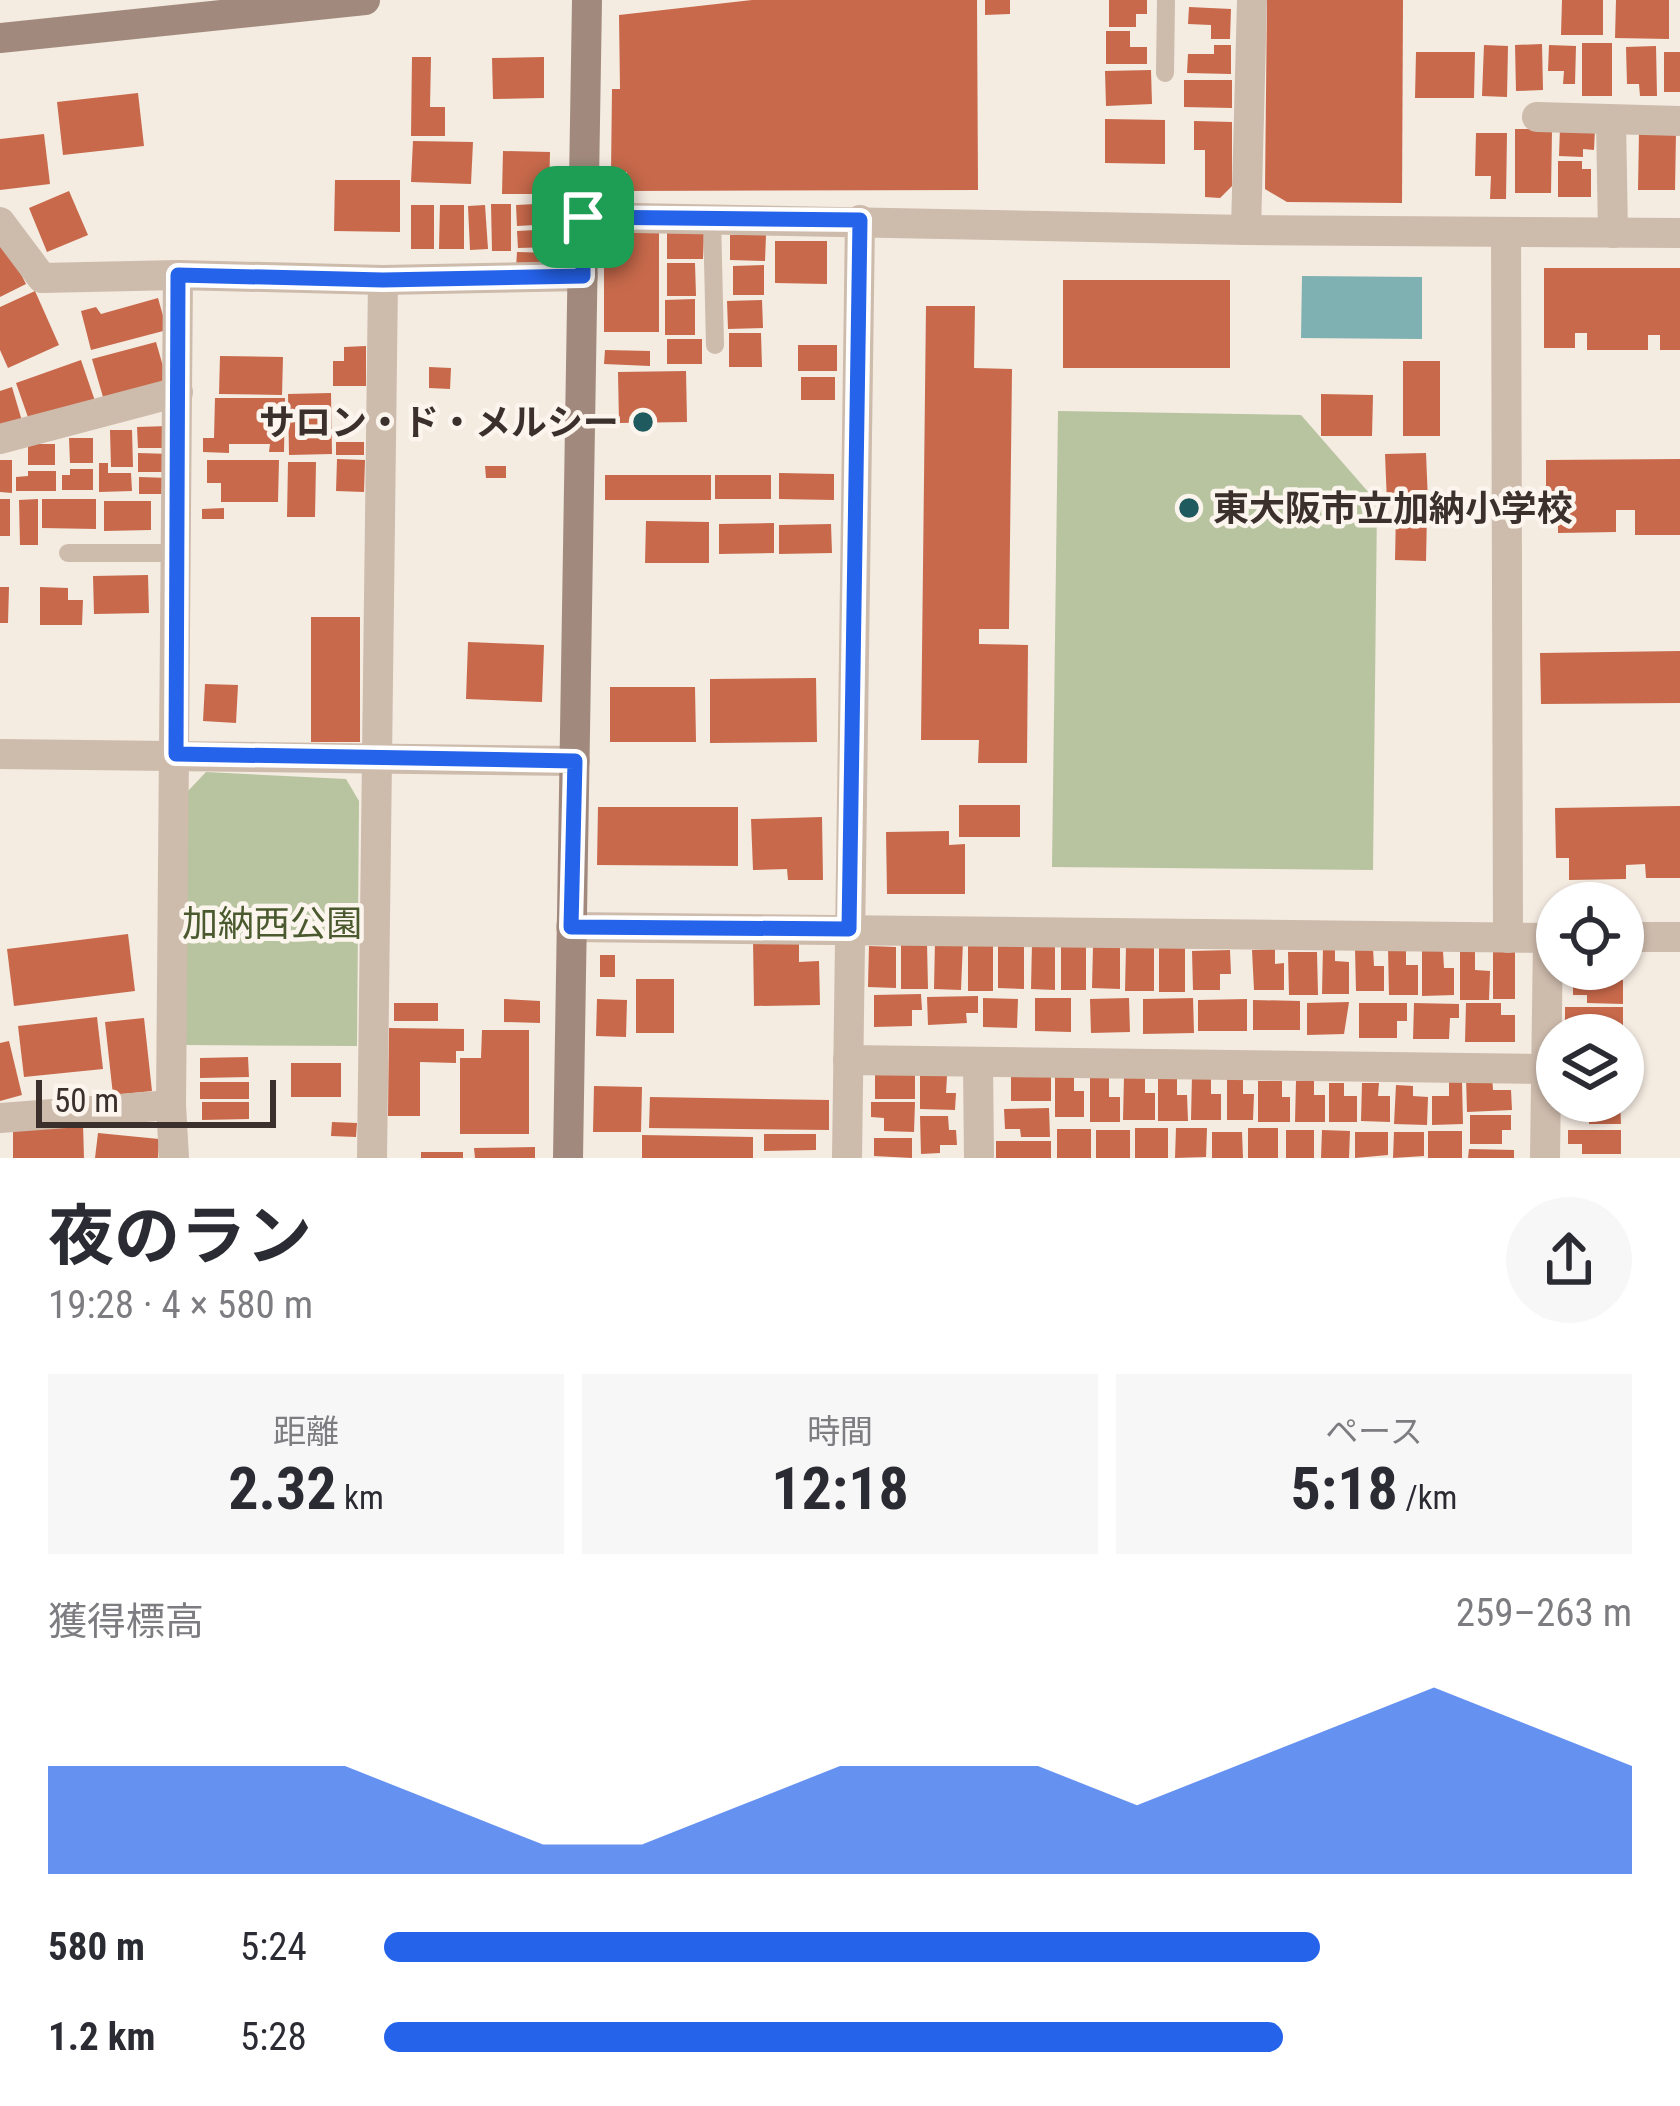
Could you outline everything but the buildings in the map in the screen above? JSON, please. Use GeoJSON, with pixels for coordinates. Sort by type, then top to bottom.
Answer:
{"type":"FeatureCollection","features":[{"type":"Feature","properties":{"kind":"street"},"geometry":{"type":"LineString","coordinates":[[0,38],[365,0]]}},
{"type":"Feature","properties":{"kind":"street"},"geometry":{"type":"LineString","coordinates":[[568,1158],[587,0]]}},
{"type":"Feature","properties":{"kind":"street"},"geometry":{"type":"LineString","coordinates":[[1246,230],[1252,0]]}},
{"type":"Feature","properties":{"kind":"street"},"geometry":{"type":"LineString","coordinates":[[1537,117],[1680,121]]}},
{"type":"Feature","properties":{"kind":"street"},"geometry":{"type":"LineString","coordinates":[[1611,119],[1613,232]]}},
{"type":"Feature","properties":{"kind":"street"},"geometry":{"type":"LineString","coordinates":[[583,217],[1680,233]]}},
{"type":"Feature","properties":{"kind":"street"},"geometry":{"type":"LineString","coordinates":[[847,1158],[860,220]]}},
{"type":"Feature","properties":{"kind":"street"},"geometry":{"type":"LineString","coordinates":[[0,222],[43,278],[583,276]]}},
{"type":"Feature","properties":{"kind":"street"},"geometry":{"type":"LineString","coordinates":[[1506,232],[1508,938]]}},
{"type":"Feature","properties":{"kind":"street"},"geometry":{"type":"LineString","coordinates":[[174,1158],[178,275]]}},
{"type":"Feature","properties":{"kind":"street"},"geometry":{"type":"LineString","coordinates":[[371,1158],[383,280]]}},
{"type":"Feature","properties":{"kind":"street"},"geometry":{"type":"LineString","coordinates":[[0,439],[178,392]]}},
{"type":"Feature","properties":{"kind":"street"},"geometry":{"type":"LineString","coordinates":[[0,754],[575,761]]}},
{"type":"Feature","properties":{"kind":"street"},"geometry":{"type":"LineString","coordinates":[[571,927],[1536,938]]}},
{"type":"Feature","properties":{"kind":"street"},"geometry":{"type":"LineString","coordinates":[[1644,937],[1680,937]]}},
{"type":"Feature","properties":{"kind":"street"},"geometry":{"type":"LineString","coordinates":[[848,1060],[1536,1069]]}},
{"type":"Feature","properties":{"kind":"street"},"geometry":{"type":"LineString","coordinates":[[978,1062],[979,1158]]}},
{"type":"Feature","properties":{"kind":"street"},"geometry":{"type":"LineString","coordinates":[[0,1118],[171,1105]]}},
{"type":"Feature","properties":{"kind":"street"},"geometry":{"type":"LineString","coordinates":[[1545,1122],[1545,1158]]}},
{"type":"Feature","properties":{"kind":"lane"},"geometry":{"type":"LineString","coordinates":[[1166,0],[1166,73]]}},
{"type":"Feature","properties":{"kind":"lane"},"geometry":{"type":"LineString","coordinates":[[712,218],[715,345]]}},
{"type":"Feature","properties":{"kind":"lane"},"geometry":{"type":"LineString","coordinates":[[68,553],[177,553]]}},
{"type":"Feature","properties":{"kind":"green space"},"geometry":{"type":"Polygon","coordinates":[[[1058,411],[1301,415],[1377,502],[1373,870],[1052,867],[1058,411]]]}},
{"type":"Feature","properties":{"kind":"green space","name":"加納西公園"},"geometry":{"type":"Polygon","coordinates":[[[206,772],[346,779],[359,801],[357,1046],[185,1045],[188,791],[206,772]]]}},
{"type":"Feature","properties":{"kind":"water"},"geometry":{"type":"Polygon","coordinates":[[[1302,276],[1422,277],[1422,339],[1301,338],[1302,276]]]}},
{"type":"Feature","properties":{"kind":"place","name":"サロン・ド・メルシー"},"geometry":{"type":"Point","coordinates":[643,422]}},
{"type":"Feature","properties":{"kind":"place","name":"東大阪市立加納小学校"},"geometry":{"type":"Point","coordinates":[1189,508]}},
{"type":"Feature","properties":{"kind":"route"},"geometry":{"type":"LineString","coordinates":[[583,217],[860,220],[849,929],[571,927],[575,761],[176,754],[178,275],[383,280],[583,276],[583,217]]}}]}
